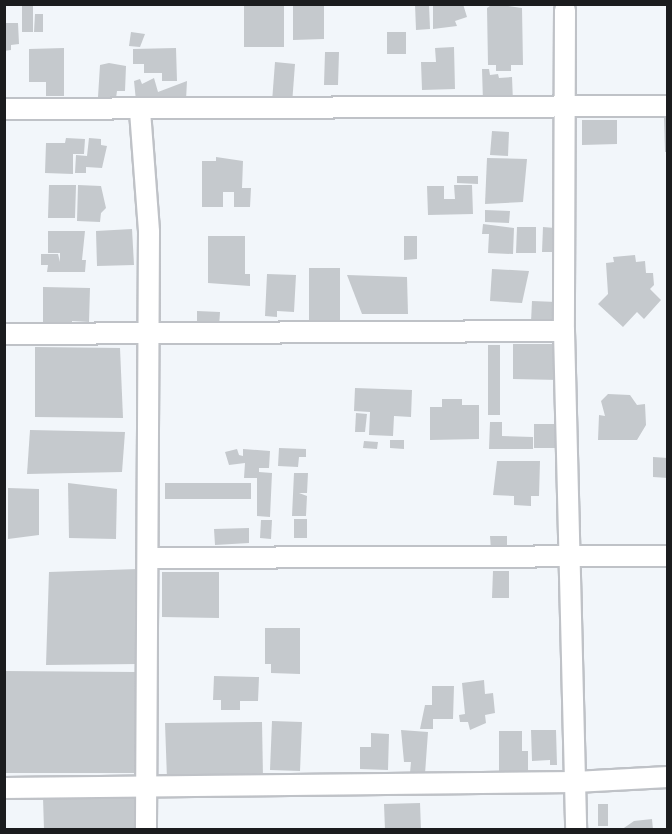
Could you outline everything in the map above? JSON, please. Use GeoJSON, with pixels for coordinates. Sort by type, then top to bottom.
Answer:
{"type":"FeatureCollection","features":[{"type":"Feature","properties":{"kind":"street"},"geometry":{"type":"LineString","coordinates":[[566,9],[564,332],[576,830]]}},
{"type":"Feature","properties":{"kind":"street"},"geometry":{"type":"LineString","coordinates":[[4,109],[140,111],[668,106]]}},
{"type":"Feature","properties":{"kind":"street"},"geometry":{"type":"LineString","coordinates":[[140,111],[149,232],[146,830]]}},
{"type":"Feature","properties":{"kind":"street"},"geometry":{"type":"LineString","coordinates":[[4,333],[564,332]]}},
{"type":"Feature","properties":{"kind":"street"},"geometry":{"type":"LineString","coordinates":[[148,558],[668,556]]}},
{"type":"Feature","properties":{"kind":"street"},"geometry":{"type":"LineString","coordinates":[[4,788],[575,782],[668,777]]}},
{"type":"Feature","properties":{"kind":"building"},"geometry":{"type":"Polygon","coordinates":[[[22,4],[33,4],[33,32],[22,32],[22,4]]]}},
{"type":"Feature","properties":{"kind":"building"},"geometry":{"type":"Polygon","coordinates":[[[293,4],[324,4],[324,39],[293,40],[293,4]]]}},
{"type":"Feature","properties":{"kind":"building"},"geometry":{"type":"Polygon","coordinates":[[[415,4],[429,4],[430,29],[416,30],[415,4]]]}},
{"type":"Feature","properties":{"kind":"building"},"geometry":{"type":"Polygon","coordinates":[[[433,4],[463,4],[467,17],[455,21],[457,26],[433,29],[433,4]]]}},
{"type":"Feature","properties":{"kind":"building"},"geometry":{"type":"Polygon","coordinates":[[[493,4],[522,8],[523,65],[511,65],[511,71],[496,71],[496,65],[488,65],[487,8],[493,4]]]}},
{"type":"Feature","properties":{"kind":"building"},"geometry":{"type":"Polygon","coordinates":[[[244,6],[284,6],[284,47],[244,47],[244,6]]]}},
{"type":"Feature","properties":{"kind":"building"},"geometry":{"type":"Polygon","coordinates":[[[35,14],[43,14],[43,32],[34,32],[35,14]]]}},
{"type":"Feature","properties":{"kind":"building"},"geometry":{"type":"Polygon","coordinates":[[[4,23],[18,23],[19,44],[11,45],[11,50],[4,51],[4,23]]]}},
{"type":"Feature","properties":{"kind":"building"},"geometry":{"type":"Polygon","coordinates":[[[131,32],[145,34],[140,47],[129,46],[131,32]]]}},
{"type":"Feature","properties":{"kind":"building"},"geometry":{"type":"Polygon","coordinates":[[[387,32],[406,32],[406,54],[387,54],[387,32]]]}},
{"type":"Feature","properties":{"kind":"building"},"geometry":{"type":"Polygon","coordinates":[[[454,47],[455,89],[422,90],[421,62],[436,62],[435,48],[454,47]]]}},
{"type":"Feature","properties":{"kind":"building"},"geometry":{"type":"Polygon","coordinates":[[[64,48],[64,96],[46,96],[46,82],[29,82],[29,49],[64,48]]]}},
{"type":"Feature","properties":{"kind":"building"},"geometry":{"type":"Polygon","coordinates":[[[176,48],[177,81],[162,81],[162,73],[144,73],[144,64],[133,64],[133,49],[176,48]]]}},
{"type":"Feature","properties":{"kind":"building"},"geometry":{"type":"Polygon","coordinates":[[[325,52],[339,52],[338,85],[324,85],[325,52]]]}},
{"type":"Feature","properties":{"kind":"building"},"geometry":{"type":"Polygon","coordinates":[[[275,62],[295,64],[292,104],[272,102],[275,62]]]}},
{"type":"Feature","properties":{"kind":"building"},"geometry":{"type":"Polygon","coordinates":[[[109,63],[126,66],[125,91],[117,91],[116,98],[98,97],[100,65],[109,63]]]}},
{"type":"Feature","properties":{"kind":"building"},"geometry":{"type":"Polygon","coordinates":[[[482,69],[489,69],[490,75],[498,74],[499,78],[512,77],[513,102],[483,102],[482,69]]]}},
{"type":"Feature","properties":{"kind":"building"},"geometry":{"type":"Polygon","coordinates":[[[154,78],[158,92],[187,81],[186,100],[136,101],[134,81],[140,79],[142,84],[154,78]]]}},
{"type":"Feature","properties":{"kind":"building"},"geometry":{"type":"Polygon","coordinates":[[[664,118],[668,118],[668,152],[665,152],[664,118]]]}},
{"type":"Feature","properties":{"kind":"building"},"geometry":{"type":"Polygon","coordinates":[[[582,120],[617,120],[617,144],[582,145],[582,120]]]}},
{"type":"Feature","properties":{"kind":"building"},"geometry":{"type":"Polygon","coordinates":[[[492,131],[509,132],[508,156],[490,155],[492,131]]]}},
{"type":"Feature","properties":{"kind":"building"},"geometry":{"type":"Polygon","coordinates":[[[66,138],[85,139],[84,154],[73,154],[73,174],[45,173],[46,143],[65,143],[66,138]]]}},
{"type":"Feature","properties":{"kind":"building"},"geometry":{"type":"Polygon","coordinates":[[[89,138],[101,139],[101,145],[107,146],[102,168],[86,167],[86,173],[75,173],[76,155],[87,156],[89,138]]]}},
{"type":"Feature","properties":{"kind":"building"},"geometry":{"type":"Polygon","coordinates":[[[216,157],[243,161],[242,188],[251,188],[250,207],[234,207],[234,192],[223,192],[223,207],[202,207],[202,161],[216,161],[216,157]]]}},
{"type":"Feature","properties":{"kind":"building"},"geometry":{"type":"Polygon","coordinates":[[[487,158],[527,159],[523,202],[485,204],[487,158]]]}},
{"type":"Feature","properties":{"kind":"building"},"geometry":{"type":"Polygon","coordinates":[[[457,176],[478,176],[478,184],[457,183],[457,176]]]}},
{"type":"Feature","properties":{"kind":"building"},"geometry":{"type":"Polygon","coordinates":[[[49,185],[76,185],[75,218],[48,218],[49,185]]]}},
{"type":"Feature","properties":{"kind":"building"},"geometry":{"type":"Polygon","coordinates":[[[78,185],[101,186],[106,208],[101,213],[100,222],[77,221],[78,185]]]}},
{"type":"Feature","properties":{"kind":"building"},"geometry":{"type":"Polygon","coordinates":[[[454,185],[472,185],[473,214],[428,215],[427,186],[444,186],[444,199],[455,199],[454,185]]]}},
{"type":"Feature","properties":{"kind":"building"},"geometry":{"type":"Polygon","coordinates":[[[485,210],[510,211],[509,223],[485,222],[485,210]]]}},
{"type":"Feature","properties":{"kind":"building"},"geometry":{"type":"Polygon","coordinates":[[[483,224],[514,228],[513,254],[488,253],[489,234],[482,234],[483,224]]]}},
{"type":"Feature","properties":{"kind":"building"},"geometry":{"type":"Polygon","coordinates":[[[517,227],[536,227],[536,253],[516,253],[517,227]]]}},
{"type":"Feature","properties":{"kind":"building"},"geometry":{"type":"Polygon","coordinates":[[[543,227],[555,228],[554,252],[542,252],[543,227]]]}},
{"type":"Feature","properties":{"kind":"building"},"geometry":{"type":"Polygon","coordinates":[[[132,229],[134,265],[97,266],[96,231],[132,229]]]}},
{"type":"Feature","properties":{"kind":"building"},"geometry":{"type":"Polygon","coordinates":[[[48,231],[85,231],[82,260],[86,260],[85,272],[47,272],[48,265],[41,265],[41,254],[58,254],[60,262],[60,253],[48,253],[48,231]]]}},
{"type":"Feature","properties":{"kind":"building"},"geometry":{"type":"Polygon","coordinates":[[[208,236],[245,236],[245,274],[250,274],[250,286],[208,283],[208,236]]]}},
{"type":"Feature","properties":{"kind":"building"},"geometry":{"type":"Polygon","coordinates":[[[404,236],[417,236],[417,259],[404,260],[404,236]]]}},
{"type":"Feature","properties":{"kind":"building"},"geometry":{"type":"Polygon","coordinates":[[[635,255],[636,262],[645,261],[646,273],[653,273],[654,285],[650,289],[661,300],[644,319],[637,312],[623,327],[598,304],[608,294],[606,263],[614,262],[613,257],[635,255]]]}},
{"type":"Feature","properties":{"kind":"building"},"geometry":{"type":"Polygon","coordinates":[[[309,268],[340,268],[340,322],[309,322],[309,268]]]}},
{"type":"Feature","properties":{"kind":"building"},"geometry":{"type":"Polygon","coordinates":[[[492,269],[529,271],[522,303],[490,301],[492,269]]]}},
{"type":"Feature","properties":{"kind":"building"},"geometry":{"type":"Polygon","coordinates":[[[267,274],[296,275],[294,312],[277,311],[277,317],[265,316],[267,274]]]}},
{"type":"Feature","properties":{"kind":"building"},"geometry":{"type":"Polygon","coordinates":[[[347,275],[407,277],[408,314],[362,314],[347,275]]]}},
{"type":"Feature","properties":{"kind":"building"},"geometry":{"type":"Polygon","coordinates":[[[43,287],[90,288],[89,322],[72,321],[72,330],[43,326],[43,287]]]}},
{"type":"Feature","properties":{"kind":"building"},"geometry":{"type":"Polygon","coordinates":[[[532,301],[557,302],[555,324],[531,322],[532,301]]]}},
{"type":"Feature","properties":{"kind":"building"},"geometry":{"type":"Polygon","coordinates":[[[197,311],[220,312],[219,327],[197,326],[197,311]]]}},
{"type":"Feature","properties":{"kind":"building"},"geometry":{"type":"Polygon","coordinates":[[[513,344],[560,344],[559,380],[513,379],[513,344]]]}},
{"type":"Feature","properties":{"kind":"building"},"geometry":{"type":"Polygon","coordinates":[[[488,345],[500,345],[500,415],[488,415],[488,345]]]}},
{"type":"Feature","properties":{"kind":"building"},"geometry":{"type":"Polygon","coordinates":[[[35,347],[120,348],[123,418],[35,417],[35,347]]]}},
{"type":"Feature","properties":{"kind":"building"},"geometry":{"type":"Polygon","coordinates":[[[355,388],[412,390],[411,417],[394,416],[393,436],[369,435],[370,412],[354,411],[355,388]]]}},
{"type":"Feature","properties":{"kind":"building"},"geometry":{"type":"Polygon","coordinates":[[[608,394],[630,395],[637,405],[645,404],[646,425],[637,440],[598,440],[599,415],[605,416],[601,401],[608,394]]]}},
{"type":"Feature","properties":{"kind":"building"},"geometry":{"type":"Polygon","coordinates":[[[442,399],[462,399],[462,405],[479,405],[479,439],[430,440],[430,407],[442,407],[442,399]]]}},
{"type":"Feature","properties":{"kind":"building"},"geometry":{"type":"Polygon","coordinates":[[[356,413],[367,414],[365,432],[355,432],[356,413]]]}},
{"type":"Feature","properties":{"kind":"building"},"geometry":{"type":"Polygon","coordinates":[[[490,422],[502,422],[502,436],[533,437],[533,449],[489,449],[490,422]]]}},
{"type":"Feature","properties":{"kind":"building"},"geometry":{"type":"Polygon","coordinates":[[[534,424],[560,424],[560,448],[534,448],[534,424]]]}},
{"type":"Feature","properties":{"kind":"building"},"geometry":{"type":"Polygon","coordinates":[[[30,430],[125,432],[122,472],[27,474],[30,430]]]}},
{"type":"Feature","properties":{"kind":"building"},"geometry":{"type":"Polygon","coordinates":[[[390,440],[404,440],[404,449],[390,448],[390,440]]]}},
{"type":"Feature","properties":{"kind":"building"},"geometry":{"type":"Polygon","coordinates":[[[364,441],[378,442],[377,449],[363,448],[364,441]]]}},
{"type":"Feature","properties":{"kind":"building"},"geometry":{"type":"Polygon","coordinates":[[[279,448],[306,449],[306,457],[299,457],[298,467],[278,466],[279,448]]]}},
{"type":"Feature","properties":{"kind":"building"},"geometry":{"type":"Polygon","coordinates":[[[237,449],[239,455],[243,456],[243,449],[270,451],[269,468],[259,468],[259,472],[272,473],[270,517],[257,516],[257,478],[244,478],[245,463],[229,465],[225,452],[237,449]]]}},
{"type":"Feature","properties":{"kind":"building"},"geometry":{"type":"Polygon","coordinates":[[[653,457],[668,458],[668,478],[653,477],[653,457]]]}},
{"type":"Feature","properties":{"kind":"building"},"geometry":{"type":"Polygon","coordinates":[[[497,461],[540,461],[539,496],[531,496],[531,506],[514,505],[514,496],[493,495],[497,461]]]}},
{"type":"Feature","properties":{"kind":"building"},"geometry":{"type":"Polygon","coordinates":[[[294,473],[308,473],[307,493],[299,493],[307,496],[306,516],[292,516],[294,473]]]}},
{"type":"Feature","properties":{"kind":"building"},"geometry":{"type":"Polygon","coordinates":[[[68,483],[117,489],[116,539],[69,538],[68,483]]]}},
{"type":"Feature","properties":{"kind":"building"},"geometry":{"type":"Polygon","coordinates":[[[165,483],[251,483],[251,499],[165,499],[165,483]]]}},
{"type":"Feature","properties":{"kind":"building"},"geometry":{"type":"Polygon","coordinates":[[[8,488],[39,489],[39,535],[8,539],[8,488]]]}},
{"type":"Feature","properties":{"kind":"building"},"geometry":{"type":"Polygon","coordinates":[[[294,519],[307,519],[307,538],[294,538],[294,519]]]}},
{"type":"Feature","properties":{"kind":"building"},"geometry":{"type":"Polygon","coordinates":[[[261,520],[272,520],[271,539],[260,538],[261,520]]]}},
{"type":"Feature","properties":{"kind":"building"},"geometry":{"type":"Polygon","coordinates":[[[249,528],[249,543],[215,545],[214,529],[249,528]]]}},
{"type":"Feature","properties":{"kind":"building"},"geometry":{"type":"Polygon","coordinates":[[[490,536],[507,536],[507,550],[491,550],[490,536]]]}},
{"type":"Feature","properties":{"kind":"building"},"geometry":{"type":"Polygon","coordinates":[[[138,569],[138,664],[46,665],[49,572],[138,569]]]}},
{"type":"Feature","properties":{"kind":"building"},"geometry":{"type":"Polygon","coordinates":[[[493,571],[509,571],[509,598],[492,598],[493,571]]]}},
{"type":"Feature","properties":{"kind":"building"},"geometry":{"type":"Polygon","coordinates":[[[162,572],[219,572],[219,618],[162,617],[162,572]]]}},
{"type":"Feature","properties":{"kind":"building"},"geometry":{"type":"Polygon","coordinates":[[[265,628],[300,628],[300,674],[271,673],[271,664],[265,664],[265,628]]]}},
{"type":"Feature","properties":{"kind":"building"},"geometry":{"type":"Polygon","coordinates":[[[4,671],[136,672],[138,773],[4,773],[4,671]]]}},
{"type":"Feature","properties":{"kind":"building"},"geometry":{"type":"Polygon","coordinates":[[[214,676],[259,677],[258,701],[240,701],[240,710],[221,710],[221,700],[213,700],[214,676]]]}},
{"type":"Feature","properties":{"kind":"building"},"geometry":{"type":"Polygon","coordinates":[[[484,680],[485,694],[493,693],[495,713],[485,715],[486,723],[470,730],[468,722],[460,722],[459,715],[465,714],[462,683],[484,680]]]}},
{"type":"Feature","properties":{"kind":"building"},"geometry":{"type":"Polygon","coordinates":[[[432,686],[454,686],[453,719],[433,719],[433,729],[420,729],[425,705],[432,705],[432,686]]]}},
{"type":"Feature","properties":{"kind":"building"},"geometry":{"type":"Polygon","coordinates":[[[272,721],[302,722],[300,771],[270,770],[272,721]]]}},
{"type":"Feature","properties":{"kind":"building"},"geometry":{"type":"Polygon","coordinates":[[[262,722],[263,778],[167,779],[165,723],[262,722]]]}},
{"type":"Feature","properties":{"kind":"building"},"geometry":{"type":"Polygon","coordinates":[[[401,730],[428,732],[425,774],[410,773],[411,762],[404,762],[401,730]]]}},
{"type":"Feature","properties":{"kind":"building"},"geometry":{"type":"Polygon","coordinates":[[[531,730],[556,730],[557,765],[550,765],[550,760],[532,761],[531,730]]]}},
{"type":"Feature","properties":{"kind":"building"},"geometry":{"type":"Polygon","coordinates":[[[499,731],[522,731],[522,751],[528,751],[528,772],[499,772],[499,731]]]}},
{"type":"Feature","properties":{"kind":"building"},"geometry":{"type":"Polygon","coordinates":[[[371,733],[389,734],[388,770],[360,769],[360,747],[371,747],[371,733]]]}},
{"type":"Feature","properties":{"kind":"building"},"geometry":{"type":"Polygon","coordinates":[[[138,797],[138,830],[44,830],[43,798],[138,797]]]}},
{"type":"Feature","properties":{"kind":"building"},"geometry":{"type":"Polygon","coordinates":[[[420,803],[421,830],[385,830],[384,804],[420,803]]]}},
{"type":"Feature","properties":{"kind":"building"},"geometry":{"type":"Polygon","coordinates":[[[598,804],[608,804],[608,826],[598,826],[598,804]]]}},
{"type":"Feature","properties":{"kind":"building"},"geometry":{"type":"Polygon","coordinates":[[[652,819],[653,830],[621,830],[634,821],[652,819]]]}}]}
